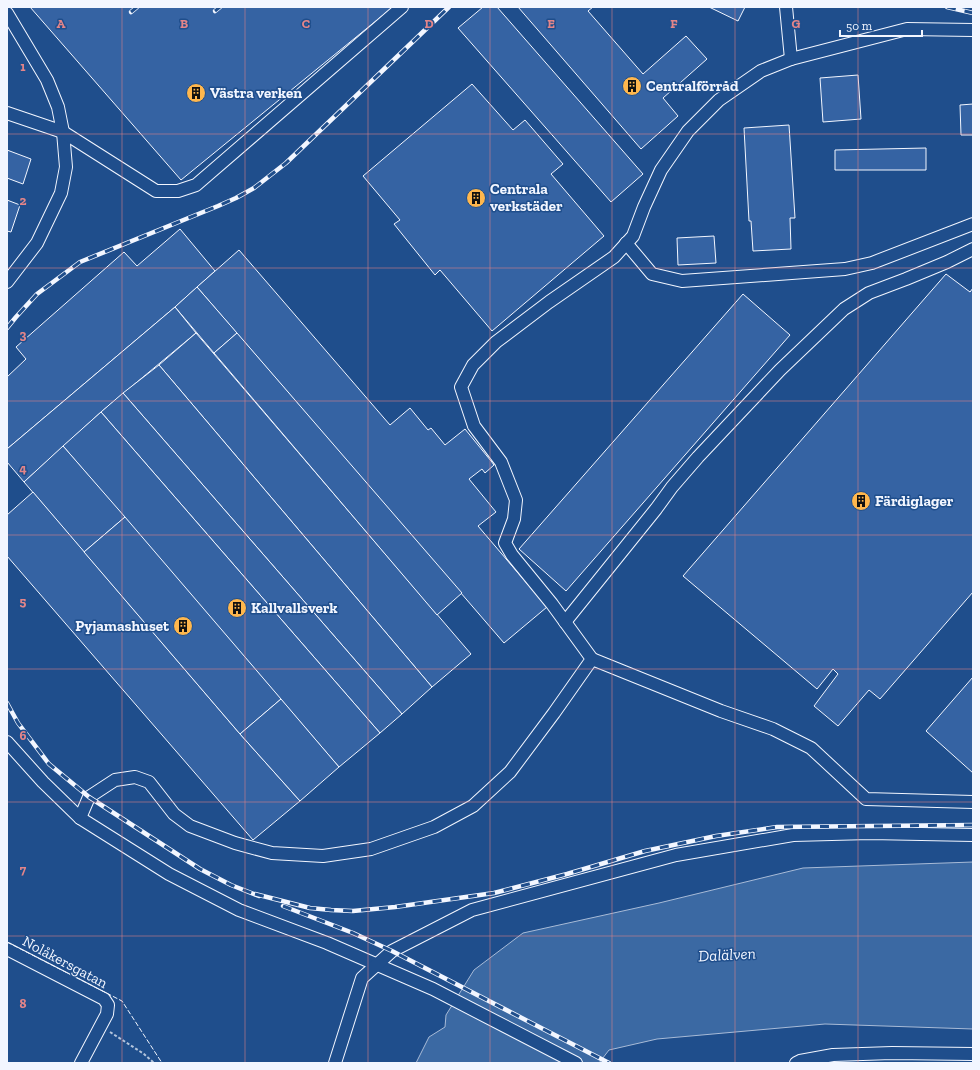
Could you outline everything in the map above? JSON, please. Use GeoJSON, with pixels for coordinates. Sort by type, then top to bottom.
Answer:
{"type":"FeatureCollection","features":[{"type":"Feature","properties":{"kind":"street"},"geometry":{"type":"LineString","coordinates":[[7,113],[63,132],[156,191],[178,191],[196,184],[402,7]]}},
{"type":"Feature","properties":{"kind":"street"},"geometry":{"type":"LineString","coordinates":[[786,7],[791,59]]}},
{"type":"Feature","properties":{"kind":"street"},"geometry":{"type":"LineString","coordinates":[[7,13],[47,80],[58,106],[63,132],[66,167],[61,193],[37,243],[7,282]]}},
{"type":"Feature","properties":{"kind":"street"},"geometry":{"type":"LineString","coordinates":[[973,30],[906,29],[791,59],[761,71],[719,100],[688,131],[661,170],[633,236],[614,257],[549,302],[496,342],[473,365],[461,388],[474,426],[501,462],[516,500],[514,520],[505,543],[512,555],[592,658],[721,711],[773,729],[811,748],[866,798],[973,802]]}},
{"type":"Feature","properties":{"kind":"street"},"geometry":{"type":"LineString","coordinates":[[626,243],[652,274],[682,282],[845,269],[872,263],[973,224]]}},
{"type":"Feature","properties":{"kind":"street"},"geometry":{"type":"LineString","coordinates":[[565,622],[672,487],[698,457],[780,370],[844,309],[869,293],[906,280],[973,249]]}},
{"type":"Feature","properties":{"kind":"street"},"geometry":{"type":"LineString","coordinates":[[80,818],[89,797],[115,780],[135,777],[149,782],[174,814],[190,826],[235,843],[272,853],[323,856],[371,849],[434,827],[473,806],[510,772],[554,713],[592,658]]}},
{"type":"Feature","properties":{"kind":"street"},"geometry":{"type":"LineString","coordinates":[[7,742],[43,782],[80,818],[169,874],[239,910],[327,943],[433,989],[576,1063]]}},
{"type":"Feature","properties":{"kind":"street"},"geometry":{"type":"LineString","coordinates":[[335,1063],[362,978],[392,951],[472,910],[676,855],[793,835],[973,835]]}},
{"type":"Feature","properties":{"kind":"street","name":"Nolåkersgatan"},"geometry":{"type":"LineString","coordinates":[[7,949],[104,999],[108,1005],[107,1014],[101,1026]]}},
{"type":"Feature","properties":{"kind":"street"},"geometry":{"type":"LineString","coordinates":[[81,1063],[101,1026]]}},
{"type":"Feature","properties":{"kind":"street"},"geometry":{"type":"LineString","coordinates":[[796,1063],[833,1055],[892,1053],[973,1054]]}},
{"type":"Feature","properties":{"kind":"path"},"geometry":{"type":"LineString","coordinates":[[101,1026],[144,1054],[154,1063]]}},
{"type":"Feature","properties":{"kind":"water","name":"Dalälven"},"geometry":{"type":"Polygon","coordinates":[[[973,862],[973,1029],[825,1024],[657,1039],[609,1050],[599,1063],[416,1063],[429,1037],[445,1027],[446,1015],[474,970],[523,933],[659,903],[803,868],[973,862]]]}},
{"type":"Feature","properties":{"kind":"building","name":"Västra verken"},"geometry":{"type":"Polygon","coordinates":[[[30,7],[393,7],[181,180],[30,7]]]}},
{"type":"Feature","properties":{"kind":"building"},"geometry":{"type":"Polygon","coordinates":[[[483,7],[497,7],[643,174],[611,202],[458,28],[483,7]]]}},
{"type":"Feature","properties":{"kind":"building","name":"Centralförråd"},"geometry":{"type":"Polygon","coordinates":[[[518,7],[593,7],[588,11],[643,74],[686,36],[707,59],[663,98],[678,116],[641,149],[518,7]]]}},
{"type":"Feature","properties":{"kind":"building"},"geometry":{"type":"Polygon","coordinates":[[[709,7],[745,7],[738,21],[709,7]]]}},
{"type":"Feature","properties":{"kind":"building"},"geometry":{"type":"Polygon","coordinates":[[[858,75],[861,119],[823,122],[820,78],[858,75]]]}},
{"type":"Feature","properties":{"kind":"building","name":"Centrala verkstäder"},"geometry":{"type":"Polygon","coordinates":[[[472,84],[513,130],[525,120],[563,164],[551,174],[604,236],[492,331],[440,270],[435,275],[394,224],[400,220],[363,176],[472,84]]]}},
{"type":"Feature","properties":{"kind":"building"},"geometry":{"type":"Polygon","coordinates":[[[973,104],[973,135],[961,135],[960,105],[973,104]]]}},
{"type":"Feature","properties":{"kind":"building"},"geometry":{"type":"Polygon","coordinates":[[[789,125],[795,218],[790,218],[791,249],[753,251],[751,221],[749,221],[744,128],[789,125]]]}},
{"type":"Feature","properties":{"kind":"building"},"geometry":{"type":"Polygon","coordinates":[[[926,148],[926,170],[835,170],[835,150],[926,148]]]}},
{"type":"Feature","properties":{"kind":"building"},"geometry":{"type":"Polygon","coordinates":[[[7,150],[31,159],[23,184],[7,178],[7,150]]]}},
{"type":"Feature","properties":{"kind":"building"},"geometry":{"type":"Polygon","coordinates":[[[7,200],[20,205],[11,232],[7,231],[7,200]]]}},
{"type":"Feature","properties":{"kind":"building"},"geometry":{"type":"Polygon","coordinates":[[[180,229],[215,271],[175,307],[7,449],[7,377],[26,359],[16,347],[124,252],[137,266],[180,229]]]}},
{"type":"Feature","properties":{"kind":"building"},"geometry":{"type":"Polygon","coordinates":[[[714,236],[716,263],[678,265],[677,238],[714,236]]]}},
{"type":"Feature","properties":{"kind":"building"},"geometry":{"type":"Polygon","coordinates":[[[239,250],[390,425],[410,408],[428,430],[431,428],[445,445],[465,429],[494,465],[485,473],[482,469],[469,479],[496,512],[478,526],[547,607],[504,643],[197,287],[239,250]]]}},
{"type":"Feature","properties":{"kind":"building","name":"Färdiglager"},"geometry":{"type":"Polygon","coordinates":[[[946,274],[970,292],[973,288],[973,592],[880,699],[869,690],[838,726],[814,706],[838,674],[833,669],[817,689],[683,576],[946,274]]]}},
{"type":"Feature","properties":{"kind":"building"},"geometry":{"type":"Polygon","coordinates":[[[197,287],[237,333],[214,353],[175,307],[197,287]]]}},
{"type":"Feature","properties":{"kind":"building"},"geometry":{"type":"Polygon","coordinates":[[[743,294],[790,335],[566,591],[519,549],[743,294]]]}},
{"type":"Feature","properties":{"kind":"building"},"geometry":{"type":"Polygon","coordinates":[[[175,307],[196,333],[101,412],[24,482],[7,462],[7,449],[175,307]]]}},
{"type":"Feature","properties":{"kind":"building"},"geometry":{"type":"Polygon","coordinates":[[[196,333],[471,654],[432,687],[159,365],[196,333]]]}},
{"type":"Feature","properties":{"kind":"building"},"geometry":{"type":"Polygon","coordinates":[[[237,333],[462,593],[437,615],[214,353],[237,333]]]}},
{"type":"Feature","properties":{"kind":"building"},"geometry":{"type":"Polygon","coordinates":[[[159,365],[432,687],[402,714],[123,393],[159,365]]]}},
{"type":"Feature","properties":{"kind":"building"},"geometry":{"type":"Polygon","coordinates":[[[123,393],[402,714],[380,733],[101,412],[123,393]]]}},
{"type":"Feature","properties":{"kind":"building","name":"Kallvallsverk"},"geometry":{"type":"Polygon","coordinates":[[[101,412],[380,733],[339,767],[63,446],[101,412]]]}},
{"type":"Feature","properties":{"kind":"building"},"geometry":{"type":"Polygon","coordinates":[[[63,446],[125,517],[84,552],[24,482],[63,446]]]}},
{"type":"Feature","properties":{"kind":"building"},"geometry":{"type":"Polygon","coordinates":[[[33,492],[240,734],[300,801],[253,840],[7,556],[7,515],[33,492]]]}},
{"type":"Feature","properties":{"kind":"building","name":"Pyjamashuset"},"geometry":{"type":"Polygon","coordinates":[[[125,517],[281,699],[240,734],[84,552],[125,517]]]}},
{"type":"Feature","properties":{"kind":"building"},"geometry":{"type":"Polygon","coordinates":[[[973,677],[973,773],[926,731],[973,677]]]}},
{"type":"Feature","properties":{"kind":"building"},"geometry":{"type":"Polygon","coordinates":[[[281,699],[339,767],[300,801],[240,734],[281,699]]]}},
{"type":"Feature","properties":{"kind":"railway"},"geometry":{"type":"LineString","coordinates":[[131,12],[137,7]]}},
{"type":"Feature","properties":{"kind":"railway"},"geometry":{"type":"LineString","coordinates":[[215,11],[220,7]]}},
{"type":"Feature","properties":{"kind":"railway"},"geometry":{"type":"LineString","coordinates":[[7,328],[37,294],[80,262],[218,206],[254,188],[286,163],[449,7]]}},
{"type":"Feature","properties":{"kind":"railway"},"geometry":{"type":"LineString","coordinates":[[947,7],[973,13]]}},
{"type":"Feature","properties":{"kind":"railway"},"geometry":{"type":"LineString","coordinates":[[7,703],[18,723],[49,764],[89,797],[200,869],[231,885],[259,896]]}},
{"type":"Feature","properties":{"kind":"railway"},"geometry":{"type":"LineString","coordinates":[[255,894],[310,908],[331,910],[353,911],[395,907],[494,893],[567,874],[645,851],[716,836],[777,827],[973,825]]}},
{"type":"Feature","properties":{"kind":"railway"},"geometry":{"type":"LineString","coordinates":[[283,906],[353,933],[392,951],[609,1063]]}},
{"type":"Feature","properties":{"kind":"fence"},"geometry":{"type":"LineString","coordinates":[[7,942],[122,1001],[162,1063]]}},
{"type":"Feature","properties":{"kind":"place","name":"Centralförråd"},"geometry":{"type":"Point","coordinates":[632,86]}},
{"type":"Feature","properties":{"kind":"place","name":"Västra verken"},"geometry":{"type":"Point","coordinates":[196,93]}},
{"type":"Feature","properties":{"kind":"place","name":"Centrala verkstäder"},"geometry":{"type":"Point","coordinates":[476,198]}},
{"type":"Feature","properties":{"kind":"place","name":"Färdiglager"},"geometry":{"type":"Point","coordinates":[861,501]}},
{"type":"Feature","properties":{"kind":"place","name":"Kallvallsverk"},"geometry":{"type":"Point","coordinates":[237,608]}},
{"type":"Feature","properties":{"kind":"place","name":"Pyjamashuset"},"geometry":{"type":"Point","coordinates":[183,626]}}]}
